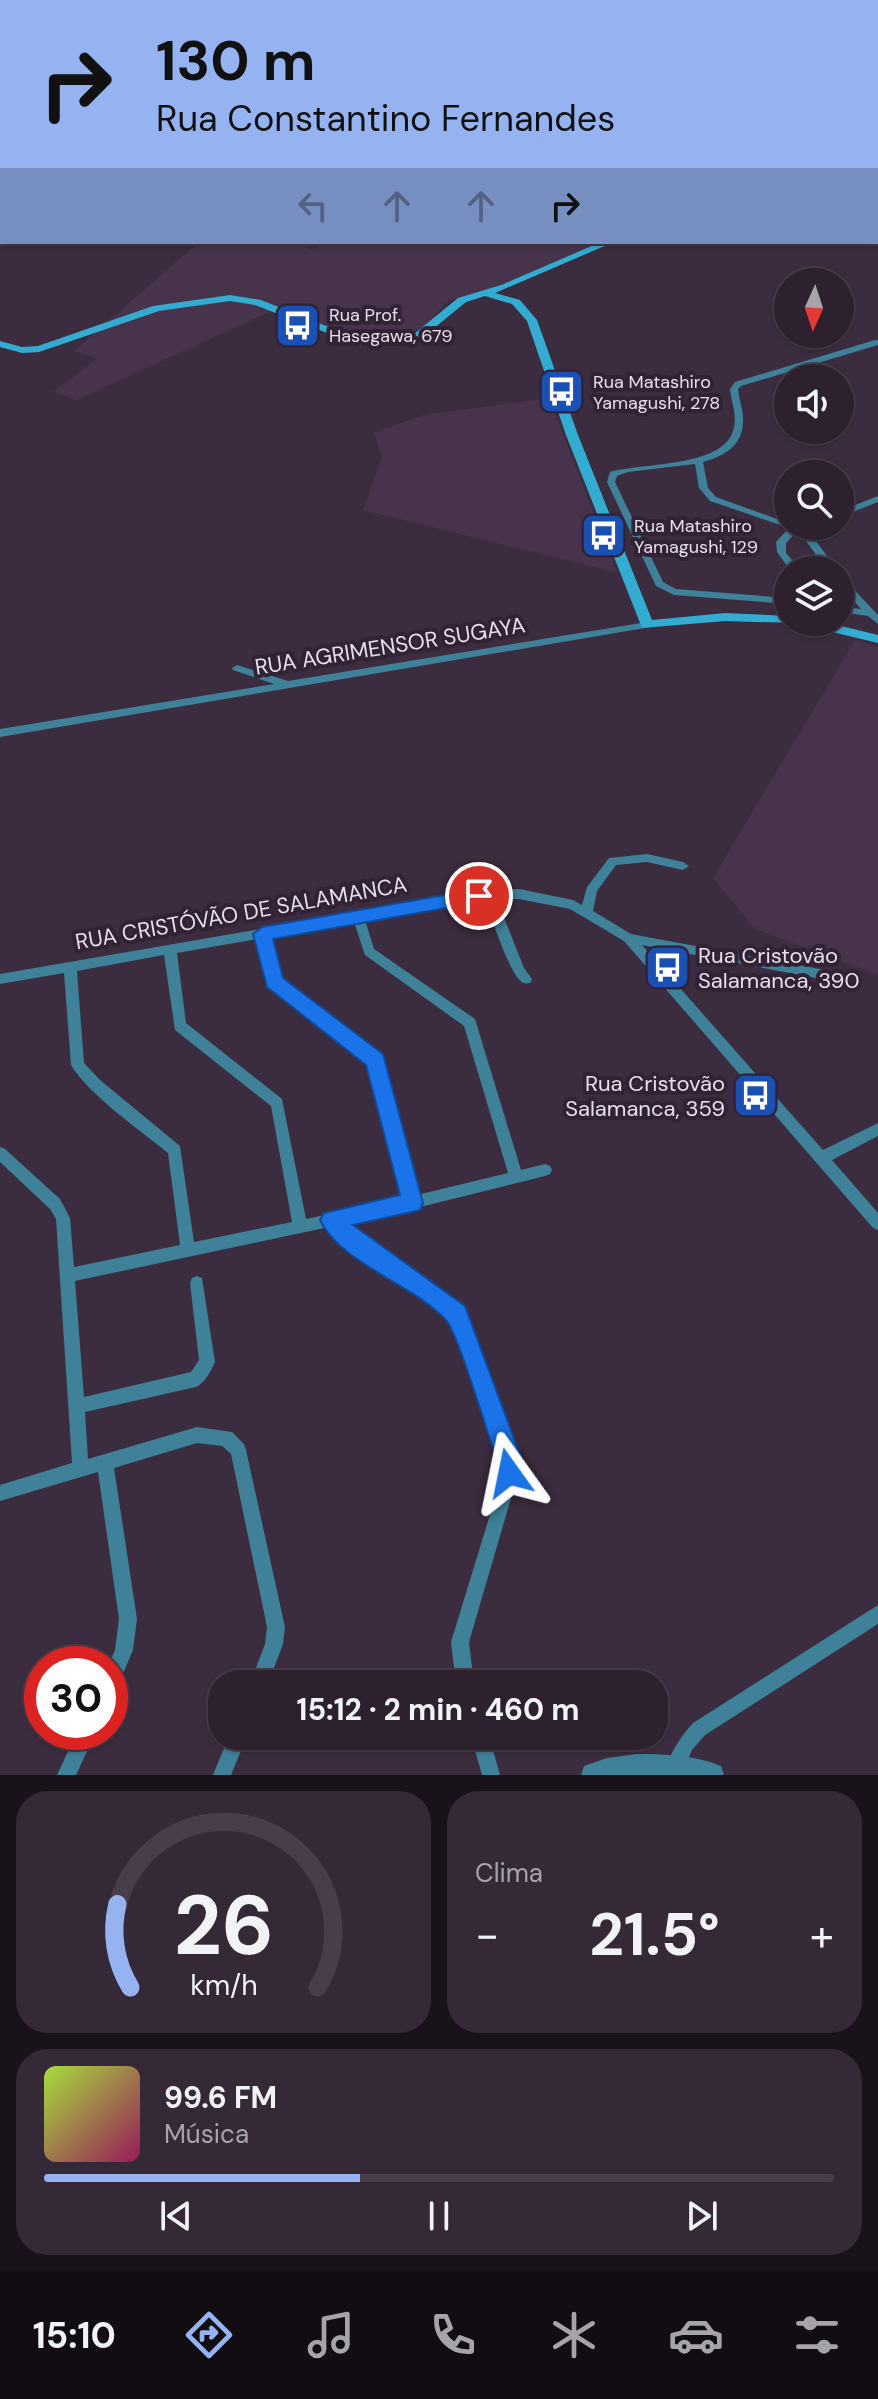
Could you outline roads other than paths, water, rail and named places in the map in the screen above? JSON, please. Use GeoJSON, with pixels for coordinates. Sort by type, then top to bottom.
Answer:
{"type":"FeatureCollection","features":[{"type":"Feature","properties":{"kind":"main road"},"geometry":{"type":"LineString","coordinates":[[0,344],[22,350],[39,349],[75,340],[157,308],[230,298],[257,302],[343,338],[385,344],[418,336],[455,304],[604,244]]}},
{"type":"Feature","properties":{"kind":"main road"},"geometry":{"type":"LineString","coordinates":[[483,295],[509,299],[528,312],[647,625]]}},
{"type":"Feature","properties":{"kind":"main road","name":"RUA AGRIMENSOR SUGAYA"},"geometry":{"type":"LineString","coordinates":[[647,625],[725,617],[774,619]]}},
{"type":"Feature","properties":{"kind":"main road"},"geometry":{"type":"LineString","coordinates":[[854,633],[878,639]]}},
{"type":"Feature","properties":{"kind":"street"},"geometry":{"type":"LineString","coordinates":[[774,598],[674,592],[654,577],[611,482],[613,474],[699,462],[714,455],[736,436],[739,426],[734,389],[738,384],[878,342]]}},
{"type":"Feature","properties":{"kind":"street"},"geometry":{"type":"LineString","coordinates":[[699,462],[704,488],[713,499],[774,519]]}},
{"type":"Feature","properties":{"kind":"street"},"geometry":{"type":"LineString","coordinates":[[854,508],[878,499]]}},
{"type":"Feature","properties":{"kind":"street"},"geometry":{"type":"LineString","coordinates":[[808,540],[821,556]]}},
{"type":"Feature","properties":{"kind":"street"},"geometry":{"type":"LineString","coordinates":[[854,596],[874,617]]}},
{"type":"Feature","properties":{"kind":"street"},"geometry":{"type":"LineString","coordinates":[[854,612],[874,617]]}},
{"type":"Feature","properties":{"kind":"street","name":"RUA AGRIMENSOR SUGAYA"},"geometry":{"type":"LineString","coordinates":[[0,733],[647,625]]}},
{"type":"Feature","properties":{"kind":"street"},"geometry":{"type":"LineString","coordinates":[[237,668],[288,685]]}},
{"type":"Feature","properties":{"kind":"street"},"geometry":{"type":"LineString","coordinates":[[587,911],[591,890],[613,861],[647,858],[683,866]]}},
{"type":"Feature","properties":{"kind":"street"},"geometry":{"type":"LineString","coordinates":[[489,895],[515,962],[526,979]]}},
{"type":"Feature","properties":{"kind":"street","name":"RUA CRISTÓVÃO DE SALAMANCA"},"geometry":{"type":"LineString","coordinates":[[0,979],[489,895],[544,897],[587,911],[628,938],[878,1223]]}},
{"type":"Feature","properties":{"kind":"street"},"geometry":{"type":"LineString","coordinates":[[358,917],[369,952],[470,1023],[516,1176]]}},
{"type":"Feature","properties":{"kind":"street"},"geometry":{"type":"LineString","coordinates":[[262,934],[274,982],[375,1060],[412,1203]]}},
{"type":"Feature","properties":{"kind":"street"},"geometry":{"type":"LineString","coordinates":[[628,938],[832,976]]}},
{"type":"Feature","properties":{"kind":"street"},"geometry":{"type":"LineString","coordinates":[[170,950],[180,1026],[277,1103],[300,1226]]}},
{"type":"Feature","properties":{"kind":"street"},"geometry":{"type":"LineString","coordinates":[[70,967],[78,1065],[95,1084],[175,1150],[188,1250]]}},
{"type":"Feature","properties":{"kind":"street"},"geometry":{"type":"LineString","coordinates":[[822,1158],[878,1129]]}},
{"type":"Feature","properties":{"kind":"street"},"geometry":{"type":"LineString","coordinates":[[0,1153],[55,1204],[63,1218],[81,1469]]}},
{"type":"Feature","properties":{"kind":"street"},"geometry":{"type":"LineString","coordinates":[[69,1275],[412,1203],[545,1170]]}},
{"type":"Feature","properties":{"kind":"street"},"geometry":{"type":"LineString","coordinates":[[331,1220],[359,1246],[457,1314],[509,1460],[504,1495],[460,1642],[462,1670]]}},
{"type":"Feature","properties":{"kind":"street"},"geometry":{"type":"LineString","coordinates":[[77,1406],[196,1379],[205,1370],[207,1362],[197,1283]]}},
{"type":"Feature","properties":{"kind":"street"},"geometry":{"type":"LineString","coordinates":[[0,1493],[197,1435],[212,1435],[233,1444],[238,1450],[276,1627],[274,1644],[264,1670]]}},
{"type":"Feature","properties":{"kind":"street"},"geometry":{"type":"LineString","coordinates":[[105,1462],[128,1619],[125,1646]]}},
{"type":"Feature","properties":{"kind":"street"},"geometry":{"type":"LineString","coordinates":[[674,1768],[686,1744],[699,1729],[878,1614]]}},
{"type":"Feature","properties":{"kind":"street"},"geometry":{"type":"LineString","coordinates":[[66,1775],[78,1750]]}},
{"type":"Feature","properties":{"kind":"street"},"geometry":{"type":"LineString","coordinates":[[222,1775],[232,1750]]}},
{"type":"Feature","properties":{"kind":"street"},"geometry":{"type":"LineString","coordinates":[[484,1750],[491,1775]]}},
{"type":"Feature","properties":{"kind":"street"},"geometry":{"type":"LineString","coordinates":[[593,1775],[607,1770],[674,1768],[712,1775]]}},
{"type":"Feature","properties":{"kind":"place","name":"Rua Prof. Hasegawa, 679"},"geometry":{"type":"Point","coordinates":[298,325]}},
{"type":"Feature","properties":{"kind":"place","name":"Rua Matashiro Yamagushi, 278"},"geometry":{"type":"Point","coordinates":[562,392]}},
{"type":"Feature","properties":{"kind":"place","name":"Rua Matashiro Yamagushi, 129"},"geometry":{"type":"Point","coordinates":[603,536]}},
{"type":"Feature","properties":{"kind":"place","name":"Rua Cristovão Salamanca, 390"},"geometry":{"type":"Point","coordinates":[667,968]}},
{"type":"Feature","properties":{"kind":"place","name":"Rua Cristovão Salamanca, 359"},"geometry":{"type":"Point","coordinates":[756,1096]}}]}
